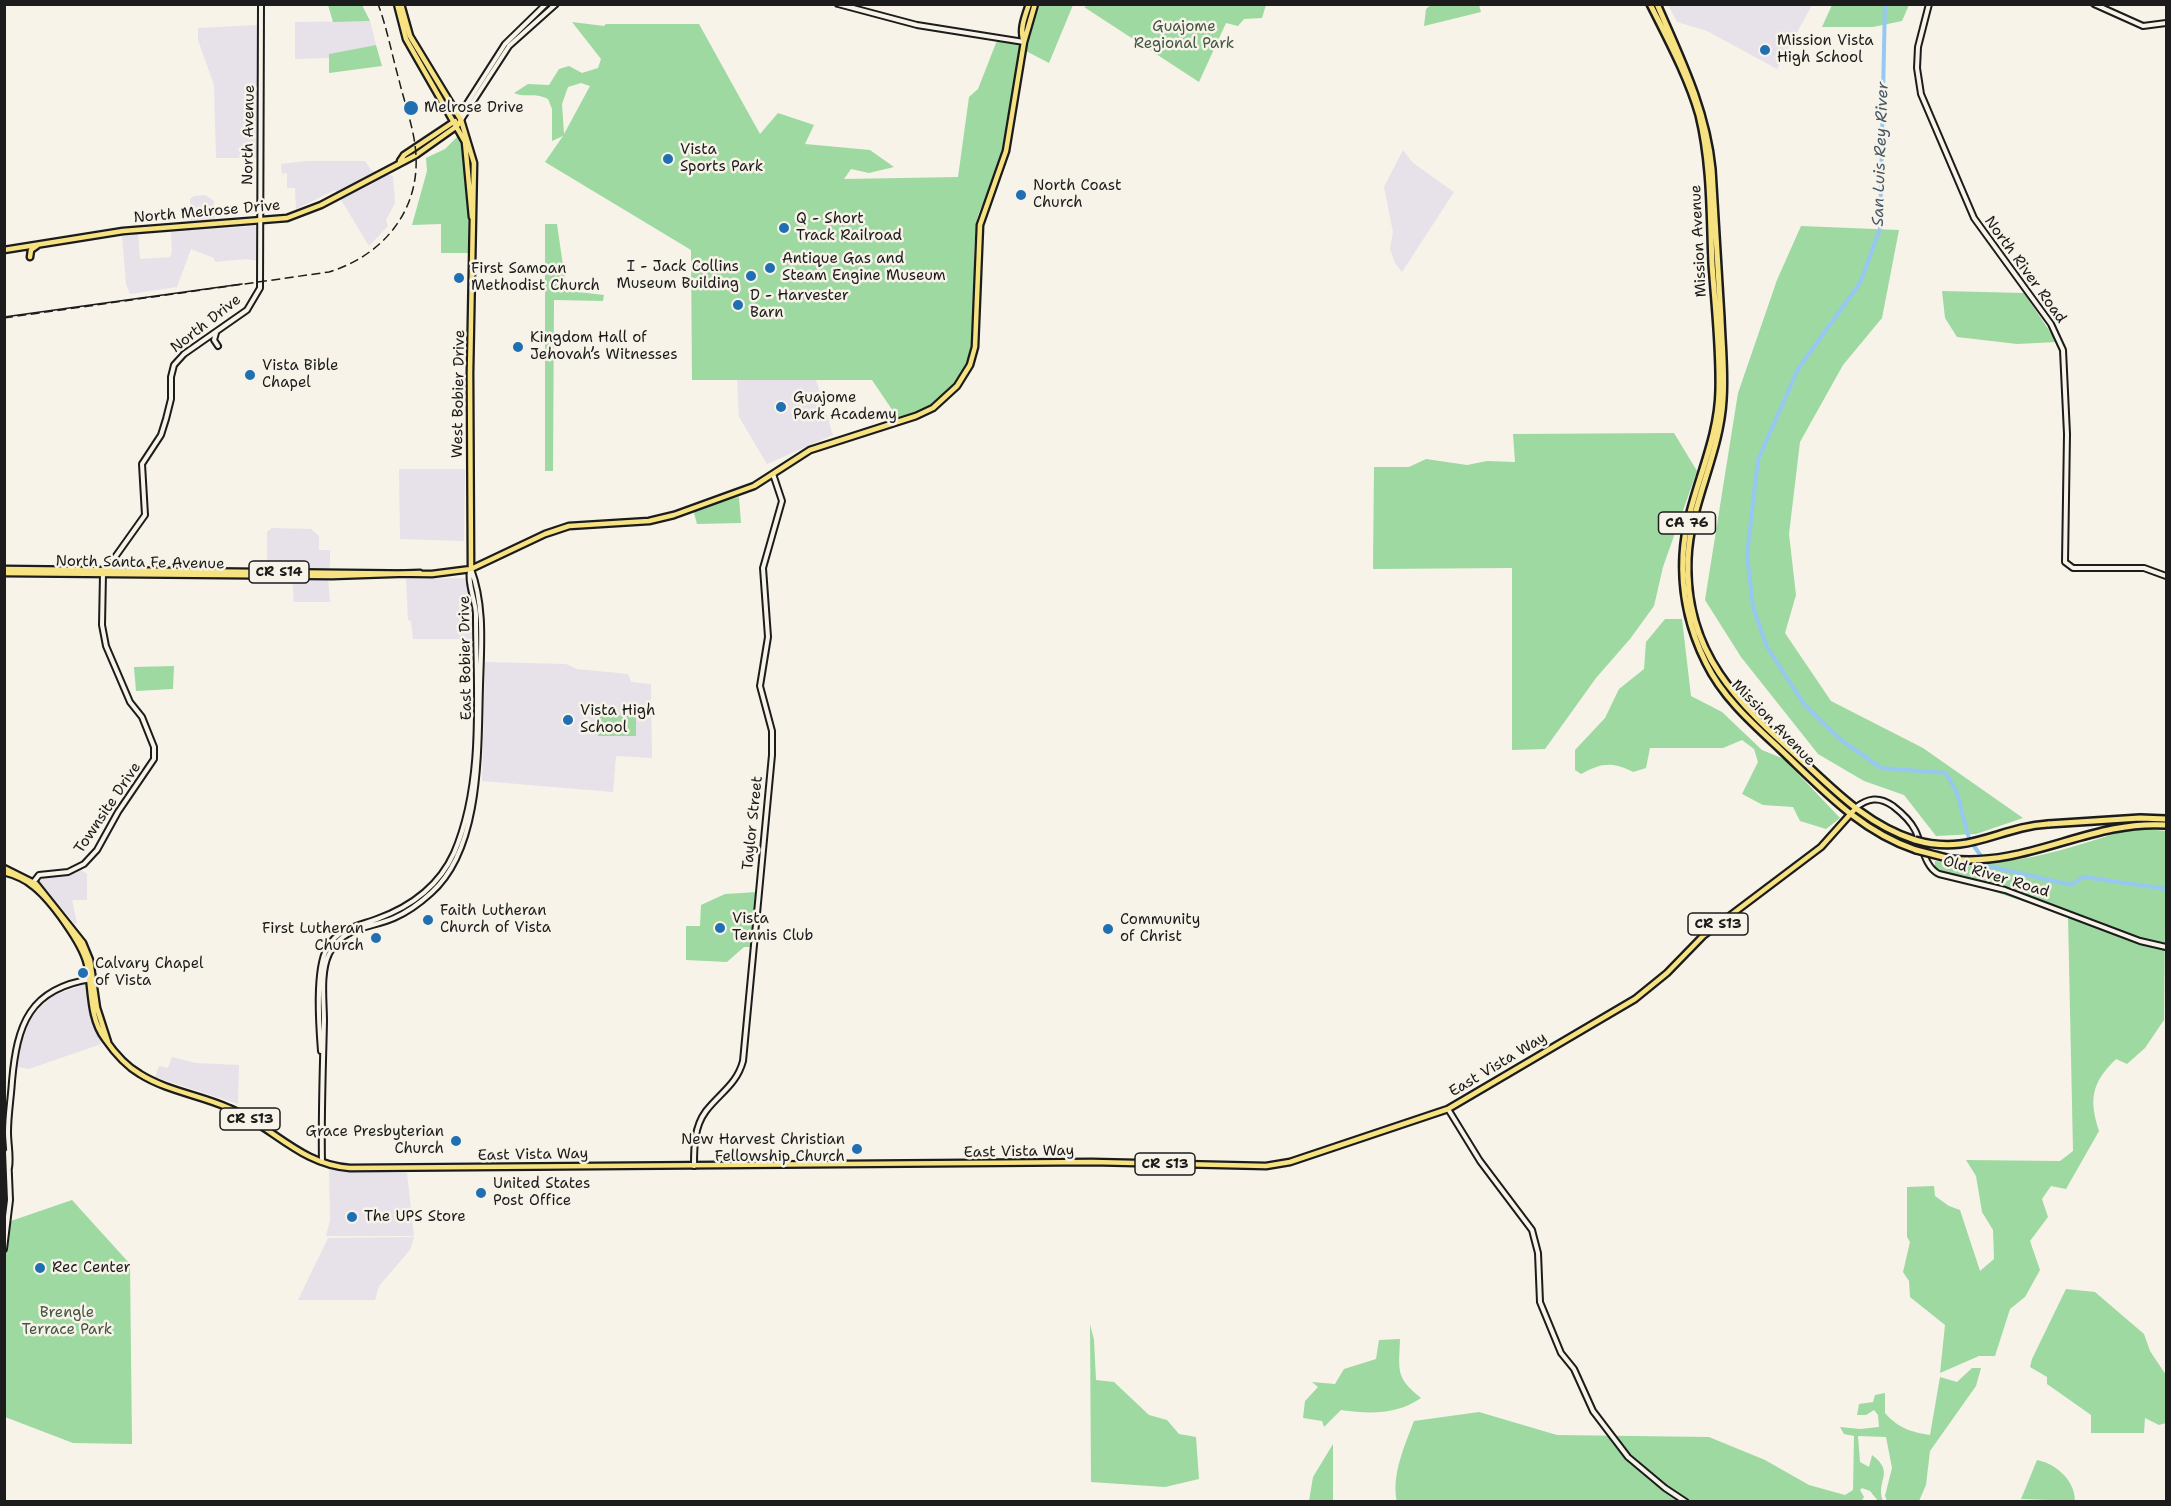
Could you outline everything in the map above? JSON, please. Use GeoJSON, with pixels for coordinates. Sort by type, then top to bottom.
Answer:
{"type":"FeatureCollection","features":[{"type":"Feature","properties":{"kind":"highway","name":"Mission Avenue"},"geometry":{"type":"LineString","coordinates":[[1650,4],[1693,97],[1707,163],[1719,390],[1713,436],[1685,536],[1683,575],[1687,610],[1704,658],[1729,698],[1850,815],[1881,836],[1916,850],[1958,859],[1999,859],[2032,853],[2125,826],[2166,825]]}},
{"type":"Feature","properties":{"kind":"highway","name":"Mission Avenue"},"geometry":{"type":"LineString","coordinates":[[1658,4],[1695,88],[1707,130],[1712,162],[1724,390],[1719,434],[1690,536],[1688,576],[1692,608],[1708,656],[1735,697],[1855,809],[1883,827],[1915,840],[1943,845],[1969,844],[2048,824],[2140,818],[2166,819]]}},
{"type":"Feature","properties":{"kind":"main road","name":"North Avenue"},"geometry":{"type":"LineString","coordinates":[[260,266],[261,4]]}},
{"type":"Feature","properties":{"kind":"main road"},"geometry":{"type":"LineString","coordinates":[[397,4],[402,28],[456,124],[467,151],[472,220]]}},
{"type":"Feature","properties":{"kind":"main road"},"geometry":{"type":"LineString","coordinates":[[401,4],[410,36],[433,76]]}},
{"type":"Feature","properties":{"kind":"main road"},"geometry":{"type":"LineString","coordinates":[[460,118],[506,44],[546,4]]}},
{"type":"Feature","properties":{"kind":"main road"},"geometry":{"type":"LineString","coordinates":[[456,124],[509,46],[556,4]]}},
{"type":"Feature","properties":{"kind":"main road"},"geometry":{"type":"LineString","coordinates":[[838,4],[917,25],[1024,42]]}},
{"type":"Feature","properties":{"kind":"main road","name":"North Santa Fe Avenue"},"geometry":{"type":"LineString","coordinates":[[1024,42],[1021,35],[1029,4]]}},
{"type":"Feature","properties":{"kind":"main road","name":"North Santa Fe Avenue"},"geometry":{"type":"LineString","coordinates":[[104,572],[420,573],[471,569],[552,531],[570,526],[662,519],[754,486],[810,450],[926,411],[950,394],[962,380],[970,365],[977,337],[980,225],[1006,151],[1024,42],[1035,4]]}},
{"type":"Feature","properties":{"kind":"main road","name":"North River Road"},"geometry":{"type":"LineString","coordinates":[[1929,4],[1918,47],[1917,68],[1921,94],[1974,218],[2051,324],[2063,350],[2067,434],[2065,562],[2073,567],[2150,569],[2166,576]]}},
{"type":"Feature","properties":{"kind":"main road"},"geometry":{"type":"LineString","coordinates":[[2094,4],[2143,26],[2166,23]]}},
{"type":"Feature","properties":{"kind":"main road"},"geometry":{"type":"LineString","coordinates":[[418,59],[422,60],[460,118],[474,163],[472,220]]}},
{"type":"Feature","properties":{"kind":"main road","name":"North Melrose Drive"},"geometry":{"type":"LineString","coordinates":[[4,250],[123,231],[287,218],[312,209],[400,161],[416,155],[456,124]]}},
{"type":"Feature","properties":{"kind":"main road","name":"West Bobier Drive"},"geometry":{"type":"LineString","coordinates":[[471,569],[472,220]]}},
{"type":"Feature","properties":{"kind":"main road"},"geometry":{"type":"LineString","coordinates":[[30,257],[31,250],[40,243]]}},
{"type":"Feature","properties":{"kind":"main road","name":"North Drive"},"geometry":{"type":"LineString","coordinates":[[104,572],[145,515],[142,464],[161,435],[171,399],[173,367],[184,354],[241,315],[256,299],[260,284],[260,266]]}},
{"type":"Feature","properties":{"kind":"main road"},"geometry":{"type":"LineString","coordinates":[[217,331],[214,340],[218,346]]}},
{"type":"Feature","properties":{"kind":"main road","name":"Taylor Street"},"geometry":{"type":"LineString","coordinates":[[694,1166],[694,1139],[698,1126],[705,1112],[732,1085],[743,1061],[772,755],[772,731],[760,686],[768,637],[763,568],[782,501],[773,474]]}},
{"type":"Feature","properties":{"kind":"main road","name":"East Bobier Drive"},"geometry":{"type":"LineString","coordinates":[[322,1163],[325,970],[330,951],[345,935],[397,917],[433,891],[451,867],[464,836],[478,766],[479,744],[480,602],[471,569]]}},
{"type":"Feature","properties":{"kind":"main road","name":"North Santa Fe Avenue"},"geometry":{"type":"LineString","coordinates":[[4,571],[366,576],[396,573]]}},
{"type":"Feature","properties":{"kind":"main road","name":"Townsite Drive"},"geometry":{"type":"LineString","coordinates":[[32,883],[39,875],[69,872],[84,864],[97,850],[118,812],[154,759],[154,747],[142,717],[130,702],[106,645],[102,625],[104,572]]}},
{"type":"Feature","properties":{"kind":"main road"},"geometry":{"type":"LineString","coordinates":[[366,576],[377,572]]}},
{"type":"Feature","properties":{"kind":"main road","name":"Old River Road"},"geometry":{"type":"LineString","coordinates":[[1855,809],[1865,801],[1876,799],[1886,801],[1898,810],[1909,819],[1928,863],[1939,874],[2005,890],[2140,941],[2166,947]]}},
{"type":"Feature","properties":{"kind":"main road","name":"East Vista Way"},"geometry":{"type":"LineString","coordinates":[[32,883],[83,952],[108,1042],[120,1057],[139,1074],[157,1083],[230,1108],[297,1151],[322,1163],[349,1168],[1092,1162],[1268,1166],[1290,1162],[1448,1109],[1653,986],[1703,936],[1821,847],[1855,809]]}},
{"type":"Feature","properties":{"kind":"main road","name":"East Vista Way"},"geometry":{"type":"LineString","coordinates":[[4,870],[32,883],[78,935],[91,964],[91,980]]}},
{"type":"Feature","properties":{"kind":"main road"},"geometry":{"type":"LineString","coordinates":[[63,923],[78,935]]}},
{"type":"Feature","properties":{"kind":"main road"},"geometry":{"type":"LineString","coordinates":[[4,1249],[10,1200],[9,1150],[15,1050],[23,1022],[47,994],[66,984],[91,980]]}},
{"type":"Feature","properties":{"kind":"main road"},"geometry":{"type":"LineString","coordinates":[[1448,1109],[1480,1161],[1532,1230],[1538,1253],[1540,1302],[1561,1353],[1574,1369],[1593,1411],[1628,1457],[1665,1488],[1686,1502]]}},
{"type":"Feature","properties":{"kind":"shaded area","name":"Mission Vista High School"},"geometry":{"type":"Polygon","coordinates":[[[1668,5],[1812,5],[1777,69],[1707,31],[1677,22],[1668,5]]]}},
{"type":"Feature","properties":{"kind":"shaded area"},"geometry":{"type":"Polygon","coordinates":[[[370,21],[376,45],[330,54],[329,58],[295,59],[295,22],[370,21]]]}},
{"type":"Feature","properties":{"kind":"shaded area"},"geometry":{"type":"Polygon","coordinates":[[[257,25],[257,158],[216,158],[214,85],[198,40],[198,28],[257,25]]]}},
{"type":"Feature","properties":{"kind":"shaded area"},"geometry":{"type":"Polygon","coordinates":[[[1403,150],[1413,163],[1454,192],[1402,272],[1395,263],[1390,249],[1393,232],[1384,187],[1403,150]]]}},
{"type":"Feature","properties":{"kind":"shaded area"},"geometry":{"type":"Polygon","coordinates":[[[306,161],[365,161],[371,170],[393,176],[395,203],[386,220],[388,226],[369,246],[335,190],[296,209],[295,188],[287,188],[287,173],[282,174],[281,164],[306,161]]]}},
{"type":"Feature","properties":{"kind":"shaded area"},"geometry":{"type":"Polygon","coordinates":[[[205,195],[214,201],[215,220],[190,222],[190,199],[194,196],[205,195]]]}},
{"type":"Feature","properties":{"kind":"shaded area"},"geometry":{"type":"Polygon","coordinates":[[[255,226],[257,228],[258,261],[246,259],[215,262],[214,258],[191,249],[177,287],[130,294],[126,284],[122,235],[138,234],[140,259],[170,257],[171,232],[255,226]]]}},
{"type":"Feature","properties":{"kind":"shaded area","name":"Guajome Park Academy"},"geometry":{"type":"Polygon","coordinates":[[[811,364],[833,435],[767,464],[739,417],[737,377],[811,364]]]}},
{"type":"Feature","properties":{"kind":"shaded area"},"geometry":{"type":"Polygon","coordinates":[[[399,469],[465,469],[464,541],[400,539],[399,469]]]}},
{"type":"Feature","properties":{"kind":"shaded area"},"geometry":{"type":"Polygon","coordinates":[[[272,528],[311,529],[319,536],[319,550],[330,550],[330,567],[326,569],[267,569],[267,532],[272,528]]]}},
{"type":"Feature","properties":{"kind":"shaded area"},"geometry":{"type":"Polygon","coordinates":[[[292,577],[328,578],[330,602],[294,602],[292,577]]]}},
{"type":"Feature","properties":{"kind":"shaded area"},"geometry":{"type":"Polygon","coordinates":[[[466,578],[471,595],[473,639],[413,639],[411,621],[408,620],[406,579],[466,578]]]}},
{"type":"Feature","properties":{"kind":"shaded area","name":"Vista High School"},"geometry":{"type":"Polygon","coordinates":[[[485,662],[566,664],[577,669],[628,674],[631,682],[651,684],[652,758],[616,756],[613,792],[482,781],[485,662]]]}},
{"type":"Feature","properties":{"kind":"shaded area"},"geometry":{"type":"Polygon","coordinates":[[[81,870],[87,874],[87,900],[72,900],[77,923],[75,924],[39,881],[43,877],[65,876],[81,870]]]}},
{"type":"Feature","properties":{"kind":"shaded area"},"geometry":{"type":"Polygon","coordinates":[[[86,984],[101,1044],[29,1069],[18,1067],[19,1045],[31,1016],[54,995],[86,984]]]}},
{"type":"Feature","properties":{"kind":"shaded area"},"geometry":{"type":"Polygon","coordinates":[[[172,1057],[196,1063],[239,1065],[238,1104],[155,1077],[159,1066],[168,1068],[172,1057]]]}},
{"type":"Feature","properties":{"kind":"shaded area"},"geometry":{"type":"Polygon","coordinates":[[[329,1170],[407,1173],[414,1236],[326,1236],[330,1220],[329,1170]]]}},
{"type":"Feature","properties":{"kind":"shaded area"},"geometry":{"type":"Polygon","coordinates":[[[414,1237],[410,1250],[379,1286],[375,1300],[298,1300],[328,1238],[414,1237]]]}},
{"type":"Feature","properties":{"kind":"green space","name":"Guajome Regional Park"},"geometry":{"type":"Polygon","coordinates":[[[1093,4],[1266,5],[1262,18],[1244,19],[1238,26],[1226,23],[1199,82],[1084,7],[1093,4]]]}},
{"type":"Feature","properties":{"kind":"green space"},"geometry":{"type":"Polygon","coordinates":[[[1832,4],[1909,5],[1902,21],[1873,27],[1822,27],[1832,4]]]}},
{"type":"Feature","properties":{"kind":"green space"},"geometry":{"type":"Polygon","coordinates":[[[328,5],[362,5],[370,21],[333,22],[328,5]]]}},
{"type":"Feature","properties":{"kind":"green space"},"geometry":{"type":"Polygon","coordinates":[[[1039,5],[1073,5],[1049,63],[1024,50],[1015,109],[1004,156],[977,220],[975,314],[968,360],[958,381],[943,399],[928,409],[899,420],[872,380],[692,380],[691,250],[545,162],[563,136],[552,141],[552,109],[548,99],[514,93],[528,84],[549,85],[559,69],[569,66],[582,73],[598,68],[601,59],[572,22],[604,26],[606,24],[699,24],[760,134],[778,113],[814,125],[805,144],[870,150],[894,167],[869,173],[851,169],[844,179],[958,177],[969,97],[978,89],[999,39],[1025,41],[1039,5]],[[581,83],[568,87],[562,104],[564,134],[590,86],[581,83]]]}},
{"type":"Feature","properties":{"kind":"green space"},"geometry":{"type":"Polygon","coordinates":[[[1431,5],[1479,5],[1481,12],[1424,26],[1426,9],[1431,5]]]}},
{"type":"Feature","properties":{"kind":"green space"},"geometry":{"type":"Polygon","coordinates":[[[376,45],[382,66],[329,73],[329,54],[376,45]]]}},
{"type":"Feature","properties":{"kind":"green space"},"geometry":{"type":"Polygon","coordinates":[[[459,135],[468,171],[469,253],[441,253],[441,224],[412,225],[427,171],[426,158],[445,149],[459,135]]]}},
{"type":"Feature","properties":{"kind":"green space"},"geometry":{"type":"Polygon","coordinates":[[[545,224],[557,224],[566,286],[569,291],[604,295],[603,301],[554,300],[553,471],[545,471],[545,224]]]}},
{"type":"Feature","properties":{"kind":"green space"},"geometry":{"type":"Polygon","coordinates":[[[1801,226],[1899,230],[1882,318],[1843,365],[1800,442],[1789,534],[1796,595],[1785,633],[1831,701],[1923,748],[2023,818],[1976,834],[1936,836],[1904,795],[1864,781],[1818,754],[1741,657],[1705,600],[1738,393],[1777,280],[1801,226]]]}},
{"type":"Feature","properties":{"kind":"green space"},"geometry":{"type":"Polygon","coordinates":[[[1942,291],[2024,293],[2057,342],[2017,344],[1957,337],[1945,318],[1942,291]]]}},
{"type":"Feature","properties":{"kind":"green space"},"geometry":{"type":"Polygon","coordinates":[[[1674,433],[1697,471],[1663,567],[1654,606],[1630,639],[1596,678],[1545,749],[1512,750],[1512,568],[1373,569],[1374,467],[1409,467],[1426,459],[1467,465],[1487,461],[1515,462],[1513,434],[1674,433]]]}},
{"type":"Feature","properties":{"kind":"green space"},"geometry":{"type":"Polygon","coordinates":[[[739,497],[741,523],[697,524],[693,509],[739,497]]]}},
{"type":"Feature","properties":{"kind":"green space"},"geometry":{"type":"Polygon","coordinates":[[[1665,619],[1682,619],[1691,696],[1722,712],[1762,750],[1784,759],[1840,818],[1826,829],[1800,821],[1793,807],[1763,805],[1742,794],[1758,762],[1754,749],[1742,740],[1723,748],[1650,748],[1646,768],[1633,772],[1613,765],[1601,766],[1581,774],[1575,770],[1575,750],[1605,718],[1619,689],[1644,669],[1646,642],[1665,619]]]}},
{"type":"Feature","properties":{"kind":"green space"},"geometry":{"type":"Polygon","coordinates":[[[174,666],[173,689],[136,691],[134,667],[174,666]]]}},
{"type":"Feature","properties":{"kind":"green space"},"geometry":{"type":"Polygon","coordinates":[[[636,715],[636,736],[598,736],[598,716],[636,715]]]}},
{"type":"Feature","properties":{"kind":"green space"},"geometry":{"type":"Polygon","coordinates":[[[2133,828],[2166,831],[2164,1020],[2145,1048],[2127,1064],[2116,1059],[2101,1076],[2093,1101],[2099,1131],[2066,1189],[2051,1186],[2042,1199],[2048,1217],[2030,1241],[2040,1270],[2025,1297],[2010,1309],[1995,1356],[1979,1356],[1940,1373],[1945,1325],[1910,1297],[1909,1281],[1903,1272],[1910,1242],[1907,1237],[1907,1187],[1934,1186],[1935,1196],[1949,1206],[1960,1210],[1980,1271],[1994,1259],[1993,1230],[1982,1212],[1976,1176],[1966,1160],[2060,1161],[2073,1151],[2068,916],[1980,887],[1934,877],[1935,861],[1988,863],[2036,856],[2133,828]]]}},
{"type":"Feature","properties":{"kind":"green space","name":"Vista Tennis Club"},"geometry":{"type":"Polygon","coordinates":[[[758,892],[753,947],[744,947],[727,962],[686,960],[686,926],[700,926],[701,905],[725,894],[758,892]]]}},
{"type":"Feature","properties":{"kind":"green space","name":"Brengle Terrace Park"},"geometry":{"type":"Polygon","coordinates":[[[72,1200],[130,1264],[132,1444],[73,1443],[5,1417],[4,1249],[8,1222],[72,1200]]]}},
{"type":"Feature","properties":{"kind":"green space"},"geometry":{"type":"Polygon","coordinates":[[[2066,1289],[2095,1292],[2144,1334],[2150,1351],[2166,1375],[2166,1423],[2159,1425],[2145,1418],[2144,1433],[2091,1433],[2091,1415],[2047,1384],[2047,1377],[2030,1367],[2066,1289]]]}},
{"type":"Feature","properties":{"kind":"green space"},"geometry":{"type":"Polygon","coordinates":[[[1090,1324],[1094,1340],[1096,1380],[1114,1382],[1149,1415],[1167,1420],[1179,1434],[1196,1437],[1199,1479],[1165,1487],[1091,1482],[1090,1324]]]}},
{"type":"Feature","properties":{"kind":"green space"},"geometry":{"type":"Polygon","coordinates":[[[1400,1339],[1400,1373],[1421,1398],[1402,1408],[1382,1412],[1341,1410],[1324,1427],[1322,1421],[1303,1418],[1305,1401],[1318,1387],[1312,1382],[1335,1384],[1344,1369],[1376,1359],[1379,1340],[1400,1339]]]}},
{"type":"Feature","properties":{"kind":"green space"},"geometry":{"type":"Polygon","coordinates":[[[1972,1368],[1981,1368],[1976,1386],[1930,1451],[1926,1485],[1919,1501],[1887,1501],[1885,1496],[1892,1468],[1886,1437],[1858,1436],[1860,1462],[1869,1467],[1872,1455],[1883,1467],[1881,1494],[1883,1501],[1878,1501],[1870,1491],[1862,1488],[1860,1490],[1864,1497],[1861,1502],[1397,1502],[1397,1471],[1414,1421],[1479,1412],[1557,1435],[1709,1437],[1765,1460],[1809,1485],[1845,1495],[1853,1490],[1854,1436],[1844,1434],[1840,1427],[1860,1429],[1879,1427],[1878,1415],[1874,1410],[1866,1415],[1857,1415],[1859,1404],[1873,1402],[1875,1395],[1885,1393],[1885,1413],[1890,1418],[1905,1428],[1930,1435],[1940,1377],[1957,1382],[1972,1368]]]}},
{"type":"Feature","properties":{"kind":"green space"},"geometry":{"type":"Polygon","coordinates":[[[1333,1444],[1333,1501],[1309,1501],[1313,1477],[1333,1444]]]}},
{"type":"Feature","properties":{"kind":"green space"},"geometry":{"type":"Polygon","coordinates":[[[2037,1460],[2051,1465],[2064,1475],[2072,1487],[2075,1501],[2021,1499],[2037,1460]]]}},
{"type":"Feature","properties":{"kind":"waterway","name":"San Luis Rey River"},"geometry":{"type":"LineString","coordinates":[[1885,4],[1880,229],[1860,283],[1798,369],[1758,460],[1747,554],[1753,607],[1767,647],[1804,704],[1841,740],[1881,768],[1946,773],[1957,793],[1969,839],[1988,866],[2071,885],[2084,877],[2166,889]]}},
{"type":"Feature","properties":{"kind":"tram line"},"geometry":{"type":"LineString","coordinates":[[4,317],[242,284]]}},
{"type":"Feature","properties":{"kind":"railway"},"geometry":{"type":"LineString","coordinates":[[4,318],[329,272],[348,265],[380,243],[404,214],[415,177],[416,156],[414,137],[378,4]]}},
{"type":"Feature","properties":{"kind":"place","name":"Mission Vista High School"},"geometry":{"type":"Point","coordinates":[1765,50]}},
{"type":"Feature","properties":{"kind":"place","name":"Melrose Drive"},"geometry":{"type":"Point","coordinates":[411,108]}},
{"type":"Feature","properties":{"kind":"place","name":"Vista Sports Park"},"geometry":{"type":"Point","coordinates":[668,159]}},
{"type":"Feature","properties":{"kind":"place","name":"North Coast Church"},"geometry":{"type":"Point","coordinates":[1021,195]}},
{"type":"Feature","properties":{"kind":"place","name":"Q - Short Track Railroad"},"geometry":{"type":"Point","coordinates":[784,228]}},
{"type":"Feature","properties":{"kind":"place","name":"Antique Gas and Steam Engine Museum"},"geometry":{"type":"Point","coordinates":[770,268]}},
{"type":"Feature","properties":{"kind":"place","name":"I - Jack Collins Museum Building"},"geometry":{"type":"Point","coordinates":[751,276]}},
{"type":"Feature","properties":{"kind":"place","name":"First Samoan Methodist Church"},"geometry":{"type":"Point","coordinates":[459,278]}},
{"type":"Feature","properties":{"kind":"place","name":"D - Harvester Barn"},"geometry":{"type":"Point","coordinates":[738,305]}},
{"type":"Feature","properties":{"kind":"place","name":"Kingdom Hall of Jehovah’s Witnesses"},"geometry":{"type":"Point","coordinates":[518,347]}},
{"type":"Feature","properties":{"kind":"place","name":"Vista Bible Chapel"},"geometry":{"type":"Point","coordinates":[250,375]}},
{"type":"Feature","properties":{"kind":"place","name":"Guajome Park Academy"},"geometry":{"type":"Point","coordinates":[781,407]}},
{"type":"Feature","properties":{"kind":"place","name":"Vista High School"},"geometry":{"type":"Point","coordinates":[568,720]}},
{"type":"Feature","properties":{"kind":"place","name":"Faith Lutheran Church of Vista"},"geometry":{"type":"Point","coordinates":[428,920]}},
{"type":"Feature","properties":{"kind":"place","name":"Vista Tennis Club"},"geometry":{"type":"Point","coordinates":[720,928]}},
{"type":"Feature","properties":{"kind":"place","name":"Community of Christ"},"geometry":{"type":"Point","coordinates":[1108,929]}},
{"type":"Feature","properties":{"kind":"place","name":"First Lutheran Church"},"geometry":{"type":"Point","coordinates":[376,938]}},
{"type":"Feature","properties":{"kind":"place","name":"Calvary Chapel of Vista"},"geometry":{"type":"Point","coordinates":[83,973]}},
{"type":"Feature","properties":{"kind":"place","name":"Grace Presbyterian Church"},"geometry":{"type":"Point","coordinates":[456,1141]}},
{"type":"Feature","properties":{"kind":"place","name":"New Harvest Christian Fellowship Church"},"geometry":{"type":"Point","coordinates":[857,1149]}},
{"type":"Feature","properties":{"kind":"place","name":"United States Post Office"},"geometry":{"type":"Point","coordinates":[481,1193]}},
{"type":"Feature","properties":{"kind":"place","name":"The UPS Store"},"geometry":{"type":"Point","coordinates":[352,1217]}},
{"type":"Feature","properties":{"kind":"place","name":"Rec Center"},"geometry":{"type":"Point","coordinates":[40,1268]}}]}
